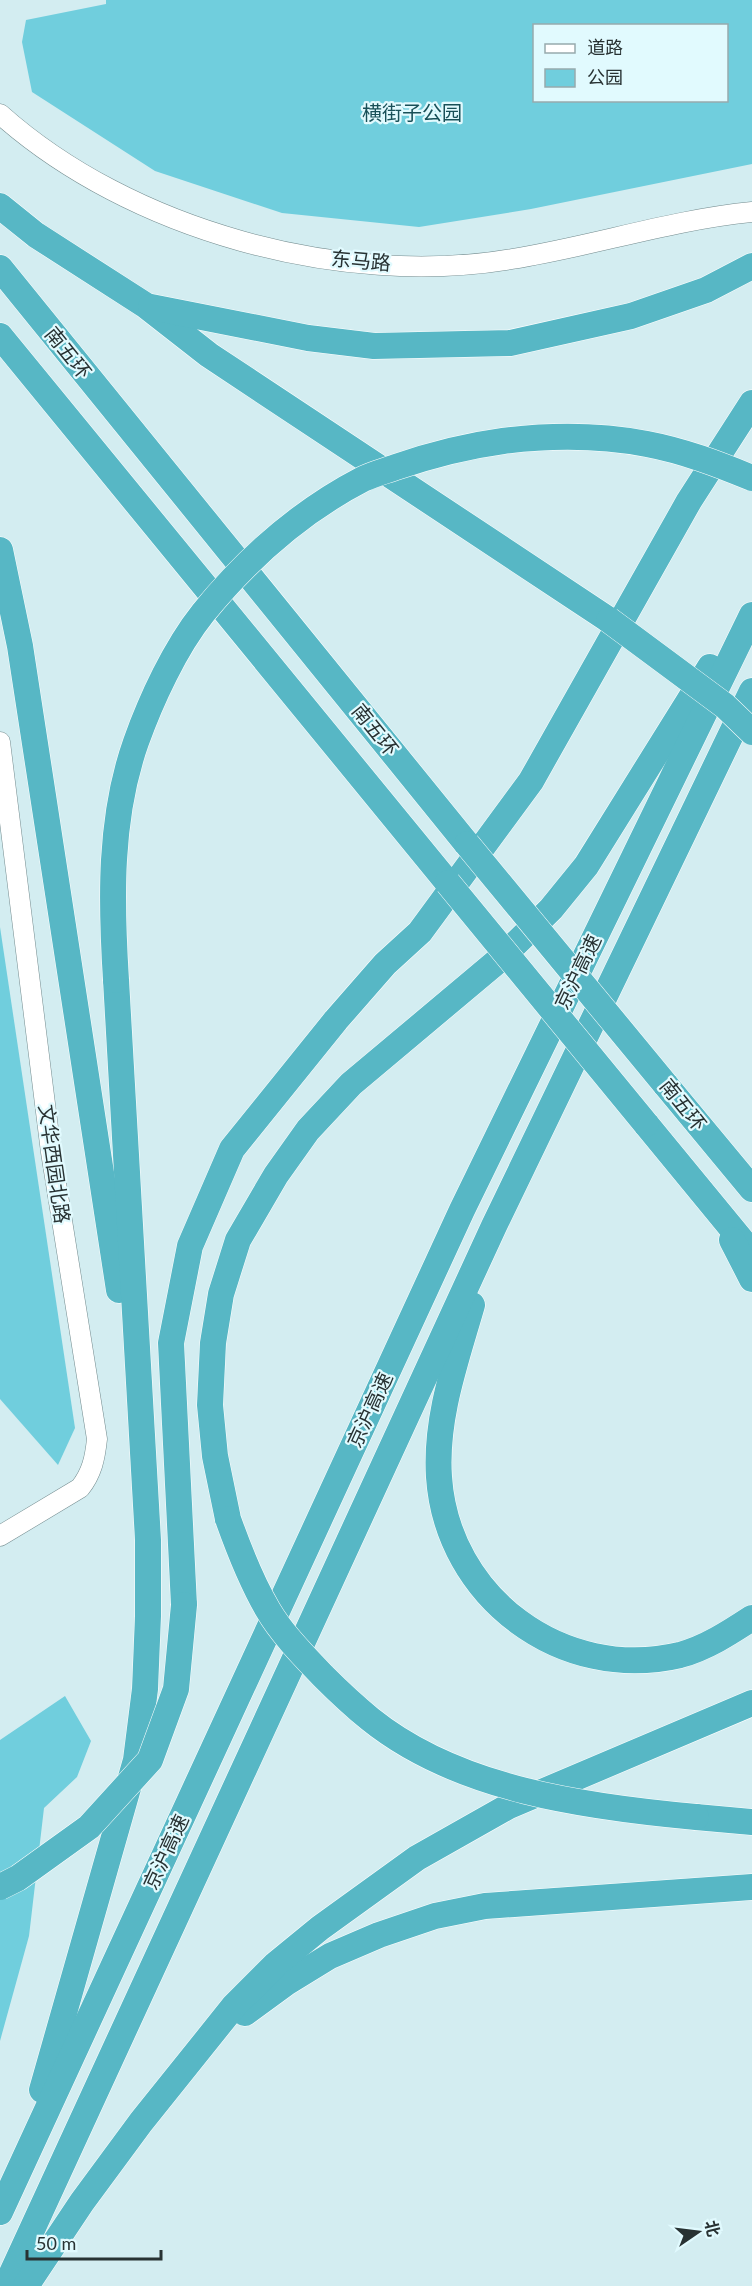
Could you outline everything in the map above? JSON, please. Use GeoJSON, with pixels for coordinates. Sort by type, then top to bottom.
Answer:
{"type":"FeatureCollection","features":[{"type":"Feature","properties":{"kind":"highway"},"geometry":{"type":"LineString","coordinates":[[0,206],[36,236],[145,305],[209,355],[609,620],[725,706],[752,732]]}},
{"type":"Feature","properties":{"kind":"highway"},"geometry":{"type":"LineString","coordinates":[[145,305],[308,338],[374,346],[510,343],[631,316],[706,290],[752,267]]}},
{"type":"Feature","properties":{"kind":"highway","name":"南五环"},"geometry":{"type":"LineString","coordinates":[[0,268],[467,844],[752,1189]]}},
{"type":"Feature","properties":{"kind":"highway","name":"南五环"},"geometry":{"type":"LineString","coordinates":[[0,336],[713,1205]]}},
{"type":"Feature","properties":{"kind":"highway"},"geometry":{"type":"LineString","coordinates":[[0,1887],[18,1878],[89,1827],[150,1760],[176,1689],[184,1605],[171,1343],[190,1246],[232,1149],[364,988],[385,964],[420,932],[531,781],[689,501],[752,403]]}},
{"type":"Feature","properties":{"kind":"highway"},"geometry":{"type":"LineString","coordinates":[[21,2166],[136,1760],[145,1689],[148,1540],[112,917],[120,804],[136,744],[153,701],[178,653],[202,615],[237,576],[277,537],[308,512],[366,478],[432,454],[482,444],[540,437],[589,437],[647,444],[704,458],[752,478]]}},
{"type":"Feature","properties":{"kind":"highway"},"geometry":{"type":"LineString","coordinates":[[0,550],[20,646],[142,1442]]}},
{"type":"Feature","properties":{"kind":"highway"},"geometry":{"type":"LineString","coordinates":[[752,601],[586,866],[550,909],[500,959],[351,1084],[308,1130],[276,1175],[238,1240],[221,1294],[213,1343],[210,1405],[215,1456],[228,1519],[245,1568],[269,1612],[296,1647],[371,1720],[446,1764],[485,1779],[529,1791],[641,1812],[752,1822]]}},
{"type":"Feature","properties":{"kind":"highway","name":"京沪高速"},"geometry":{"type":"LineString","coordinates":[[0,2212],[457,1221],[752,615]]}},
{"type":"Feature","properties":{"kind":"highway","name":"京沪高速"},"geometry":{"type":"LineString","coordinates":[[6,2286],[494,1226],[752,690]]}},
{"type":"Feature","properties":{"kind":"highway"},"geometry":{"type":"LineString","coordinates":[[713,1205],[752,1253]]}},
{"type":"Feature","properties":{"kind":"highway"},"geometry":{"type":"LineString","coordinates":[[713,1205],[752,1279]]}},
{"type":"Feature","properties":{"kind":"highway"},"geometry":{"type":"LineString","coordinates":[[494,1226],[447,1393],[440,1437],[439,1477],[444,1511],[461,1555],[480,1586],[504,1612],[526,1628],[560,1646],[599,1657],[638,1661],[681,1655],[718,1640],[752,1618]]}},
{"type":"Feature","properties":{"kind":"highway"},"geometry":{"type":"LineString","coordinates":[[26,2286],[82,2202],[141,2122],[234,2006],[276,1964],[320,1928],[417,1858],[509,1806],[752,1703]]}},
{"type":"Feature","properties":{"kind":"highway"},"geometry":{"type":"LineString","coordinates":[[179,2074],[237,2019],[330,1956],[379,1935],[435,1916],[485,1906],[752,1887]]}},
{"type":"Feature","properties":{"kind":"street","name":"东马路"},"geometry":{"type":"LineString","coordinates":[[0,114],[63,164],[163,215],[232,238],[291,252],[339,260],[399,265],[470,264],[573,247],[713,216],[752,212]]}},
{"type":"Feature","properties":{"kind":"street","name":"文华西园北路"},"geometry":{"type":"LineString","coordinates":[[0,742],[51,1152],[97,1439],[94,1462],[89,1477],[80,1488],[0,1536]]}},
{"type":"Feature","properties":{"kind":"green space","name":"横街子公园"},"geometry":{"type":"Polygon","coordinates":[[[106,0],[752,0],[752,164],[531,209],[419,227],[282,213],[155,171],[32,92],[22,42],[26,20],[106,4],[106,0]]]}},
{"type":"Feature","properties":{"kind":"green space"},"geometry":{"type":"Polygon","coordinates":[[[0,927],[75,1428],[58,1465],[0,1399],[0,927]]]}},
{"type":"Feature","properties":{"kind":"green space"},"geometry":{"type":"Polygon","coordinates":[[[65,1696],[91,1741],[77,1777],[44,1808],[29,1936],[0,2041],[0,1740],[65,1696]]]}}]}
